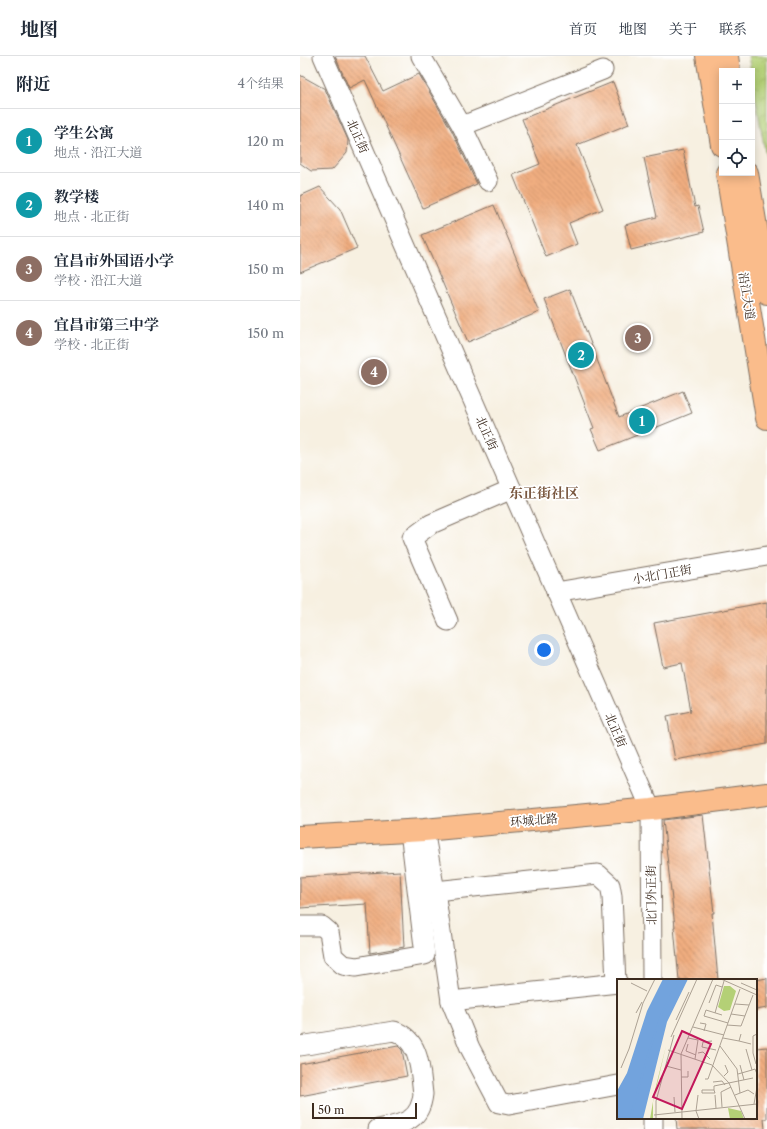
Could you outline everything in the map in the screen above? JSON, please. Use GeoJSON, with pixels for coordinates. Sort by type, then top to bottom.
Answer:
{"type":"FeatureCollection","features":[{"type":"Feature","properties":{"kind":"main road"},"geometry":{"type":"LineString","coordinates":[[707,56],[721,140]]}},
{"type":"Feature","properties":{"kind":"main road"},"geometry":{"type":"LineString","coordinates":[[727,56],[729,68]]}},
{"type":"Feature","properties":{"kind":"main road","name":"沿江大道"},"geometry":{"type":"LineString","coordinates":[[727,176],[767,418]]}},
{"type":"Feature","properties":{"kind":"main road","name":"沿江大道"},"geometry":{"type":"LineString","coordinates":[[748,176],[767,293]]}},
{"type":"Feature","properties":{"kind":"main road","name":"环城北路"},"geometry":{"type":"LineString","coordinates":[[300,837],[417,831],[651,809],[767,794]]}},
{"type":"Feature","properties":{"kind":"street","name":"北正街"},"geometry":{"type":"LineString","coordinates":[[323,56],[651,809]]}},
{"type":"Feature","properties":{"kind":"street"},"geometry":{"type":"LineString","coordinates":[[421,56],[462,126],[488,180]]}},
{"type":"Feature","properties":{"kind":"street"},"geometry":{"type":"LineString","coordinates":[[462,126],[603,70]]}},
{"type":"Feature","properties":{"kind":"street"},"geometry":{"type":"LineString","coordinates":[[448,621],[412,538],[431,524],[512,489]]}},
{"type":"Feature","properties":{"kind":"street","name":"小北门正街"},"geometry":{"type":"LineString","coordinates":[[556,592],[767,556]]}},
{"type":"Feature","properties":{"kind":"street","name":"北门外正街"},"geometry":{"type":"LineString","coordinates":[[650,979],[651,809]]}},
{"type":"Feature","properties":{"kind":"street"},"geometry":{"type":"LineString","coordinates":[[417,831],[435,891],[451,1001],[470,1048],[499,1103],[509,1105],[617,1085]]}},
{"type":"Feature","properties":{"kind":"street"},"geometry":{"type":"LineString","coordinates":[[300,926],[322,926],[329,932],[333,956],[343,965],[356,967],[425,955],[417,831]]}},
{"type":"Feature","properties":{"kind":"street"},"geometry":{"type":"LineString","coordinates":[[435,891],[598,874],[610,885],[612,896],[617,983],[451,1001]]}},
{"type":"Feature","properties":{"kind":"street"},"geometry":{"type":"LineString","coordinates":[[300,1046],[394,1032],[400,1034],[409,1041],[417,1054],[423,1101],[418,1111],[404,1124],[378,1129]]}},
{"type":"Feature","properties":{"kind":"green space"},"geometry":{"type":"Polygon","coordinates":[[[748,56],[767,56],[767,163],[755,95],[755,68],[750,68],[748,56]]]}},
{"type":"Feature","properties":{"kind":"building"},"geometry":{"type":"Polygon","coordinates":[[[335,56],[365,56],[383,91],[419,74],[452,131],[477,184],[423,208],[365,80],[349,88],[335,56]]]}},
{"type":"Feature","properties":{"kind":"building"},"geometry":{"type":"Polygon","coordinates":[[[300,75],[325,89],[348,140],[347,153],[332,170],[311,171],[300,163],[300,75]]]}},
{"type":"Feature","properties":{"kind":"building"},"geometry":{"type":"Polygon","coordinates":[[[613,82],[629,124],[577,145],[603,209],[569,223],[577,244],[546,257],[513,175],[540,164],[522,119],[613,82]]]}},
{"type":"Feature","properties":{"kind":"building"},"geometry":{"type":"Polygon","coordinates":[[[683,150],[695,207],[698,206],[704,232],[631,250],[625,225],[657,217],[644,158],[683,150]]]}},
{"type":"Feature","properties":{"kind":"building"},"geometry":{"type":"Polygon","coordinates":[[[320,187],[340,209],[357,248],[300,272],[300,196],[320,187]]]}},
{"type":"Feature","properties":{"kind":"building"},"geometry":{"type":"Polygon","coordinates":[[[494,205],[539,312],[468,342],[422,235],[494,205]]]}},
{"type":"Feature","properties":{"kind":"building"},"geometry":{"type":"Polygon","coordinates":[[[570,289],[619,417],[683,391],[692,413],[600,450],[591,429],[594,428],[544,299],[570,289]]]}},
{"type":"Feature","properties":{"kind":"building"},"geometry":{"type":"Polygon","coordinates":[[[767,602],[767,744],[675,760],[667,716],[691,711],[682,663],[663,667],[654,623],[767,602]]]}},
{"type":"Feature","properties":{"kind":"building"},"geometry":{"type":"Polygon","coordinates":[[[703,815],[714,913],[712,913],[718,979],[679,979],[675,927],[663,820],[703,815]]]}},
{"type":"Feature","properties":{"kind":"building"},"geometry":{"type":"Polygon","coordinates":[[[400,871],[404,947],[370,953],[367,904],[300,908],[300,877],[400,871]]]}},
{"type":"Feature","properties":{"kind":"building"},"geometry":{"type":"Polygon","coordinates":[[[767,978],[767,1008],[757,1010],[757,980],[767,978]]]}},
{"type":"Feature","properties":{"kind":"building"},"geometry":{"type":"Polygon","coordinates":[[[398,1046],[402,1050],[407,1076],[300,1096],[300,1064],[398,1046]]]}},
{"type":"Feature","properties":{"kind":"building"},"geometry":{"type":"Polygon","coordinates":[[[767,1047],[767,1119],[764,1119],[765,1129],[677,1129],[676,1119],[757,1119],[757,1048],[767,1047]]]}},
{"type":"Feature","properties":{"kind":"place","name":"宜昌市外国语小学"},"geometry":{"type":"Point","coordinates":[638,338]}},
{"type":"Feature","properties":{"kind":"place","name":"教学楼"},"geometry":{"type":"Point","coordinates":[581,355]}},
{"type":"Feature","properties":{"kind":"place","name":"宜昌市第三中学"},"geometry":{"type":"Point","coordinates":[374,372]}},
{"type":"Feature","properties":{"kind":"place","name":"学生公寓"},"geometry":{"type":"Point","coordinates":[642,421]}},
{"type":"Feature","properties":{"kind":"district","name":"东正街社区"},"geometry":{"type":"Point","coordinates":[544,493]}}]}
